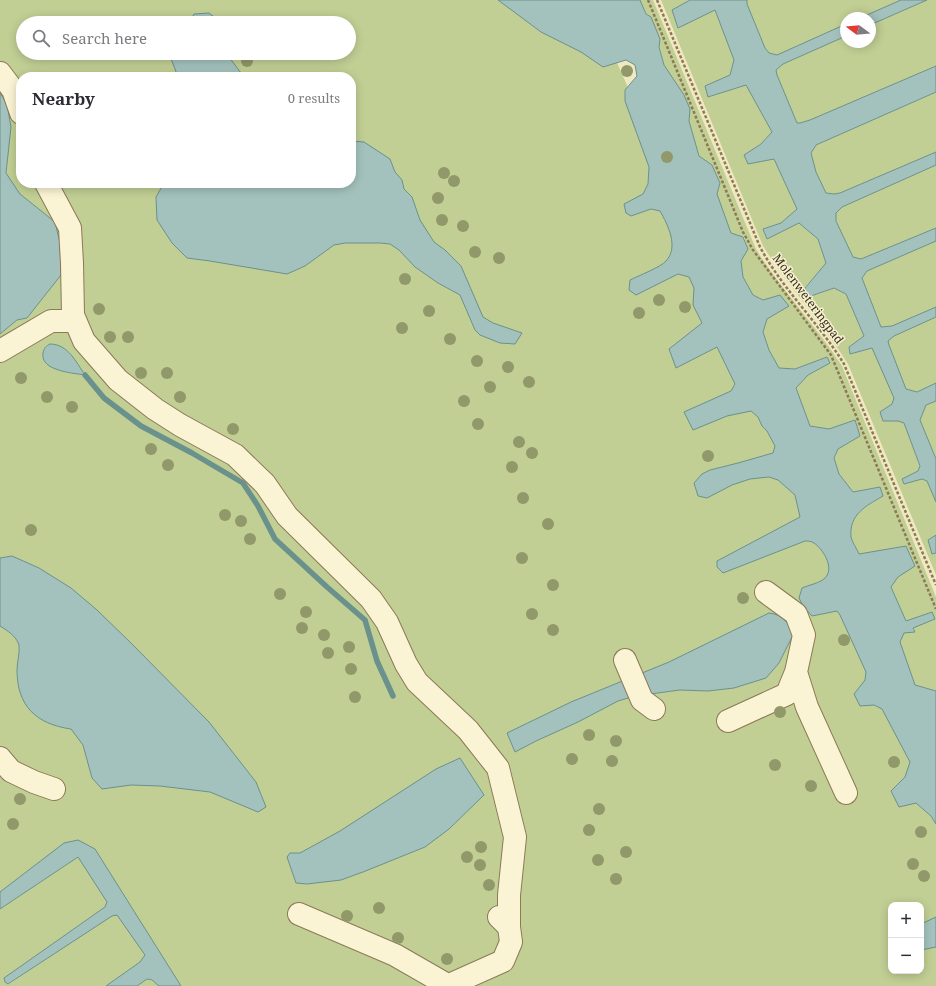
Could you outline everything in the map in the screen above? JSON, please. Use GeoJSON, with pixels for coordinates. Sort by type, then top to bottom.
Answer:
{"type":"FeatureCollection","features":[{"type":"Feature","properties":{"kind":"lane"},"geometry":{"type":"LineString","coordinates":[[0,73],[13,90],[16,99]]}},
{"type":"Feature","properties":{"kind":"lane"},"geometry":{"type":"LineString","coordinates":[[49,188],[70,228],[73,315],[84,341],[118,380],[155,409],[180,425],[235,455],[265,484],[287,516],[371,599],[387,622],[406,664],[417,682],[468,730],[498,768],[514,838],[509,895],[503,920],[511,942],[503,961],[448,986],[395,955],[299,914]]}},
{"type":"Feature","properties":{"kind":"lane"},"geometry":{"type":"LineString","coordinates":[[0,351],[51,321],[76,321]]}},
{"type":"Feature","properties":{"kind":"lane"},"geometry":{"type":"LineString","coordinates":[[728,721],[787,694],[796,672],[804,635],[796,614],[766,592]]}},
{"type":"Feature","properties":{"kind":"lane"},"geometry":{"type":"LineString","coordinates":[[626,660],[642,700],[654,709]]}},
{"type":"Feature","properties":{"kind":"lane"},"geometry":{"type":"LineString","coordinates":[[796,672],[807,707],[846,793]]}},
{"type":"Feature","properties":{"kind":"lane"},"geometry":{"type":"LineString","coordinates":[[0,758],[11,771],[34,782],[54,789]]}},
{"type":"Feature","properties":{"kind":"path"},"geometry":{"type":"LineString","coordinates":[[648,0],[742,232],[753,250],[830,355],[936,609]]}},
{"type":"Feature","properties":{"kind":"path","name":"Molenweteringpad"},"geometry":{"type":"LineString","coordinates":[[657,0],[760,247],[770,265],[833,346],[844,364],[936,585]]}},
{"type":"Feature","properties":{"kind":"green space"},"geometry":{"type":"Polygon","coordinates":[[[0,0],[553,0],[615,58],[936,790],[936,986],[137,986],[147,979],[156,982],[140,962],[106,986],[0,986],[0,909],[75,859],[0,904],[0,0]],[[105,907],[4,978],[5,982],[9,984],[112,915],[105,907]]]}},
{"type":"Feature","properties":{"kind":"green space"},"geometry":{"type":"Polygon","coordinates":[[[640,0],[653,0],[756,249],[776,279],[821,336],[842,366],[936,597],[936,691],[915,685],[900,642],[904,633],[915,632],[913,628],[932,612],[906,621],[891,587],[898,577],[914,566],[859,554],[851,537],[851,529],[856,517],[865,507],[883,496],[880,487],[853,492],[839,474],[834,458],[838,449],[860,436],[855,420],[829,429],[810,426],[796,388],[808,375],[830,363],[827,357],[795,369],[779,368],[769,350],[763,332],[767,319],[788,306],[763,300],[753,295],[743,277],[741,261],[748,249],[744,237],[731,233],[717,194],[720,183],[712,165],[699,157],[689,121],[690,109],[684,95],[664,65],[659,46],[660,39],[651,17],[646,14],[640,0]]]}},
{"type":"Feature","properties":{"kind":"green space"},"geometry":{"type":"Polygon","coordinates":[[[661,0],[690,0],[672,10],[715,10],[734,60],[730,75],[705,86],[709,97],[746,85],[772,132],[761,144],[744,155],[748,164],[774,159],[797,209],[781,223],[763,229],[767,239],[799,223],[818,239],[826,263],[805,287],[809,297],[834,288],[846,294],[864,336],[849,347],[851,354],[872,347],[894,398],[892,404],[880,412],[904,423],[920,467],[918,471],[902,480],[904,484],[922,479],[927,481],[936,502],[936,535],[928,540],[933,554],[936,553],[936,575],[848,364],[763,246],[661,0]]]}},
{"type":"Feature","properties":{"kind":"green space"},"geometry":{"type":"Polygon","coordinates":[[[747,0],[901,0],[874,12],[840,12],[840,27],[777,55],[769,53],[765,48],[747,4],[747,0]]]}},
{"type":"Feature","properties":{"kind":"green space"},"geometry":{"type":"Polygon","coordinates":[[[927,0],[936,0],[936,66],[810,120],[797,123],[776,70],[783,64],[840,39],[840,48],[876,48],[876,22],[927,0]]]}},
{"type":"Feature","properties":{"kind":"green space"},"geometry":{"type":"Polygon","coordinates":[[[936,92],[936,152],[840,193],[826,193],[816,172],[811,153],[816,145],[936,92]]]}},
{"type":"Feature","properties":{"kind":"green space"},"geometry":{"type":"Polygon","coordinates":[[[936,165],[936,228],[861,259],[853,257],[836,221],[836,213],[842,207],[936,165]]]}},
{"type":"Feature","properties":{"kind":"green space"},"geometry":{"type":"Polygon","coordinates":[[[936,241],[936,307],[892,326],[881,327],[862,278],[867,271],[936,241]]]}},
{"type":"Feature","properties":{"kind":"green space"},"geometry":{"type":"Polygon","coordinates":[[[936,317],[936,383],[917,392],[906,389],[888,345],[888,341],[894,336],[936,317]]]}},
{"type":"Feature","properties":{"kind":"green space"},"geometry":{"type":"Polygon","coordinates":[[[936,401],[936,459],[920,420],[926,405],[936,401]]]}},
{"type":"Feature","properties":{"kind":"water"},"geometry":{"type":"Polygon","coordinates":[[[498,0],[640,0],[646,14],[651,17],[660,39],[659,47],[664,65],[684,95],[690,109],[689,121],[699,156],[712,165],[720,183],[717,194],[731,233],[743,237],[748,249],[741,261],[743,277],[753,295],[763,300],[780,295],[789,306],[767,319],[763,332],[769,350],[779,368],[795,369],[827,357],[830,363],[808,375],[796,388],[810,426],[829,429],[855,420],[860,436],[838,449],[834,458],[839,474],[853,492],[880,487],[883,496],[865,507],[856,517],[851,529],[852,541],[859,554],[906,546],[915,566],[898,577],[891,587],[906,621],[932,612],[935,619],[913,628],[915,632],[904,633],[900,642],[915,685],[936,691],[936,824],[931,816],[916,803],[899,807],[891,791],[905,777],[910,762],[882,709],[874,705],[860,706],[854,694],[865,680],[866,672],[840,615],[837,611],[812,616],[803,606],[799,598],[802,588],[820,581],[828,574],[829,569],[827,559],[821,550],[813,542],[805,541],[723,573],[717,567],[717,561],[800,517],[795,495],[778,480],[769,477],[750,479],[732,485],[707,498],[698,496],[694,483],[702,474],[710,470],[773,453],[775,446],[758,417],[751,411],[727,416],[693,430],[684,412],[731,391],[735,384],[717,347],[676,368],[669,349],[702,323],[693,305],[694,288],[689,277],[678,274],[636,295],[629,290],[630,280],[655,269],[666,261],[672,249],[669,229],[660,211],[651,209],[631,216],[626,213],[624,204],[643,194],[648,184],[649,167],[625,101],[625,90],[637,76],[635,65],[626,60],[603,67],[581,52],[541,32],[498,0]]]}},
{"type":"Feature","properties":{"kind":"water"},"geometry":{"type":"Polygon","coordinates":[[[690,0],[747,0],[747,4],[765,48],[769,53],[777,55],[840,27],[840,39],[783,64],[776,70],[797,123],[810,120],[936,66],[936,92],[816,145],[811,153],[816,172],[826,193],[834,194],[840,193],[936,152],[936,165],[842,207],[836,213],[836,221],[853,257],[861,259],[936,228],[936,241],[867,271],[862,278],[881,327],[892,326],[936,307],[936,317],[894,336],[888,341],[906,389],[917,392],[936,383],[936,401],[926,405],[920,420],[936,459],[936,502],[927,481],[922,479],[904,484],[902,479],[918,471],[920,466],[904,423],[898,421],[883,421],[880,412],[892,404],[894,398],[872,348],[850,354],[849,347],[864,336],[846,294],[834,288],[808,297],[805,288],[826,263],[818,239],[799,223],[767,239],[763,229],[781,223],[797,209],[774,159],[748,164],[744,155],[761,144],[772,132],[746,85],[708,97],[705,86],[730,75],[734,60],[715,10],[678,28],[672,10],[690,0]]]}},
{"type":"Feature","properties":{"kind":"water"},"geometry":{"type":"Polygon","coordinates":[[[901,0],[927,0],[876,22],[876,12],[874,12],[901,0]]]}},
{"type":"Feature","properties":{"kind":"water"},"geometry":{"type":"Polygon","coordinates":[[[209,13],[213,16],[193,16],[194,14],[209,13]]]}},
{"type":"Feature","properties":{"kind":"water"},"geometry":{"type":"Polygon","coordinates":[[[172,60],[231,60],[240,72],[176,72],[172,60]]]}},
{"type":"Feature","properties":{"kind":"water"},"geometry":{"type":"Polygon","coordinates":[[[0,93],[7,104],[11,127],[6,173],[20,194],[55,222],[60,243],[61,275],[27,318],[17,320],[0,334],[0,93]]]}},
{"type":"Feature","properties":{"kind":"water"},"geometry":{"type":"Polygon","coordinates":[[[356,141],[364,142],[390,159],[395,172],[402,180],[404,189],[412,197],[420,220],[434,242],[445,250],[461,266],[483,317],[493,323],[522,333],[515,344],[500,343],[480,335],[475,330],[460,295],[438,283],[415,267],[399,250],[390,244],[345,243],[334,245],[305,266],[287,274],[187,258],[172,243],[157,220],[156,197],[161,188],[356,188],[356,141]]]}},
{"type":"Feature","properties":{"kind":"water"},"geometry":{"type":"Polygon","coordinates":[[[50,344],[67,350],[75,359],[85,375],[58,370],[47,364],[43,359],[43,353],[45,347],[50,344]]]}},
{"type":"Feature","properties":{"kind":"water"},"geometry":{"type":"Polygon","coordinates":[[[936,535],[936,553],[932,554],[928,540],[936,535]]]}},
{"type":"Feature","properties":{"kind":"water"},"geometry":{"type":"Polygon","coordinates":[[[12,556],[39,568],[71,588],[97,610],[132,644],[209,722],[256,782],[266,807],[258,812],[210,792],[160,786],[131,785],[102,789],[92,778],[83,745],[71,729],[59,727],[39,718],[25,703],[21,694],[17,670],[19,645],[14,636],[0,626],[0,558],[12,556]]]}},
{"type":"Feature","properties":{"kind":"water"},"geometry":{"type":"Polygon","coordinates":[[[769,613],[782,617],[789,626],[793,635],[779,663],[766,678],[734,688],[708,691],[680,690],[635,696],[618,701],[515,752],[507,733],[571,702],[669,662],[769,613]]]}},
{"type":"Feature","properties":{"kind":"water"},"geometry":{"type":"Polygon","coordinates":[[[460,758],[484,795],[449,829],[425,847],[341,880],[307,884],[296,883],[287,857],[290,853],[300,853],[340,831],[436,769],[460,758]]]}},
{"type":"Feature","properties":{"kind":"water"},"geometry":{"type":"Polygon","coordinates":[[[78,840],[95,849],[181,986],[159,986],[152,980],[147,979],[137,986],[106,986],[140,962],[145,955],[117,915],[112,916],[8,984],[5,982],[4,978],[105,907],[107,902],[78,857],[0,909],[0,892],[64,843],[78,840]]]}},
{"type":"Feature","properties":{"kind":"water"},"geometry":{"type":"Polygon","coordinates":[[[936,917],[936,947],[924,949],[924,923],[936,917]]]}},
{"type":"Feature","properties":{"kind":"waterway"},"geometry":{"type":"LineString","coordinates":[[85,375],[104,398],[141,426],[192,453],[243,483],[258,506],[275,539],[365,620],[377,661],[393,696]]}}]}
